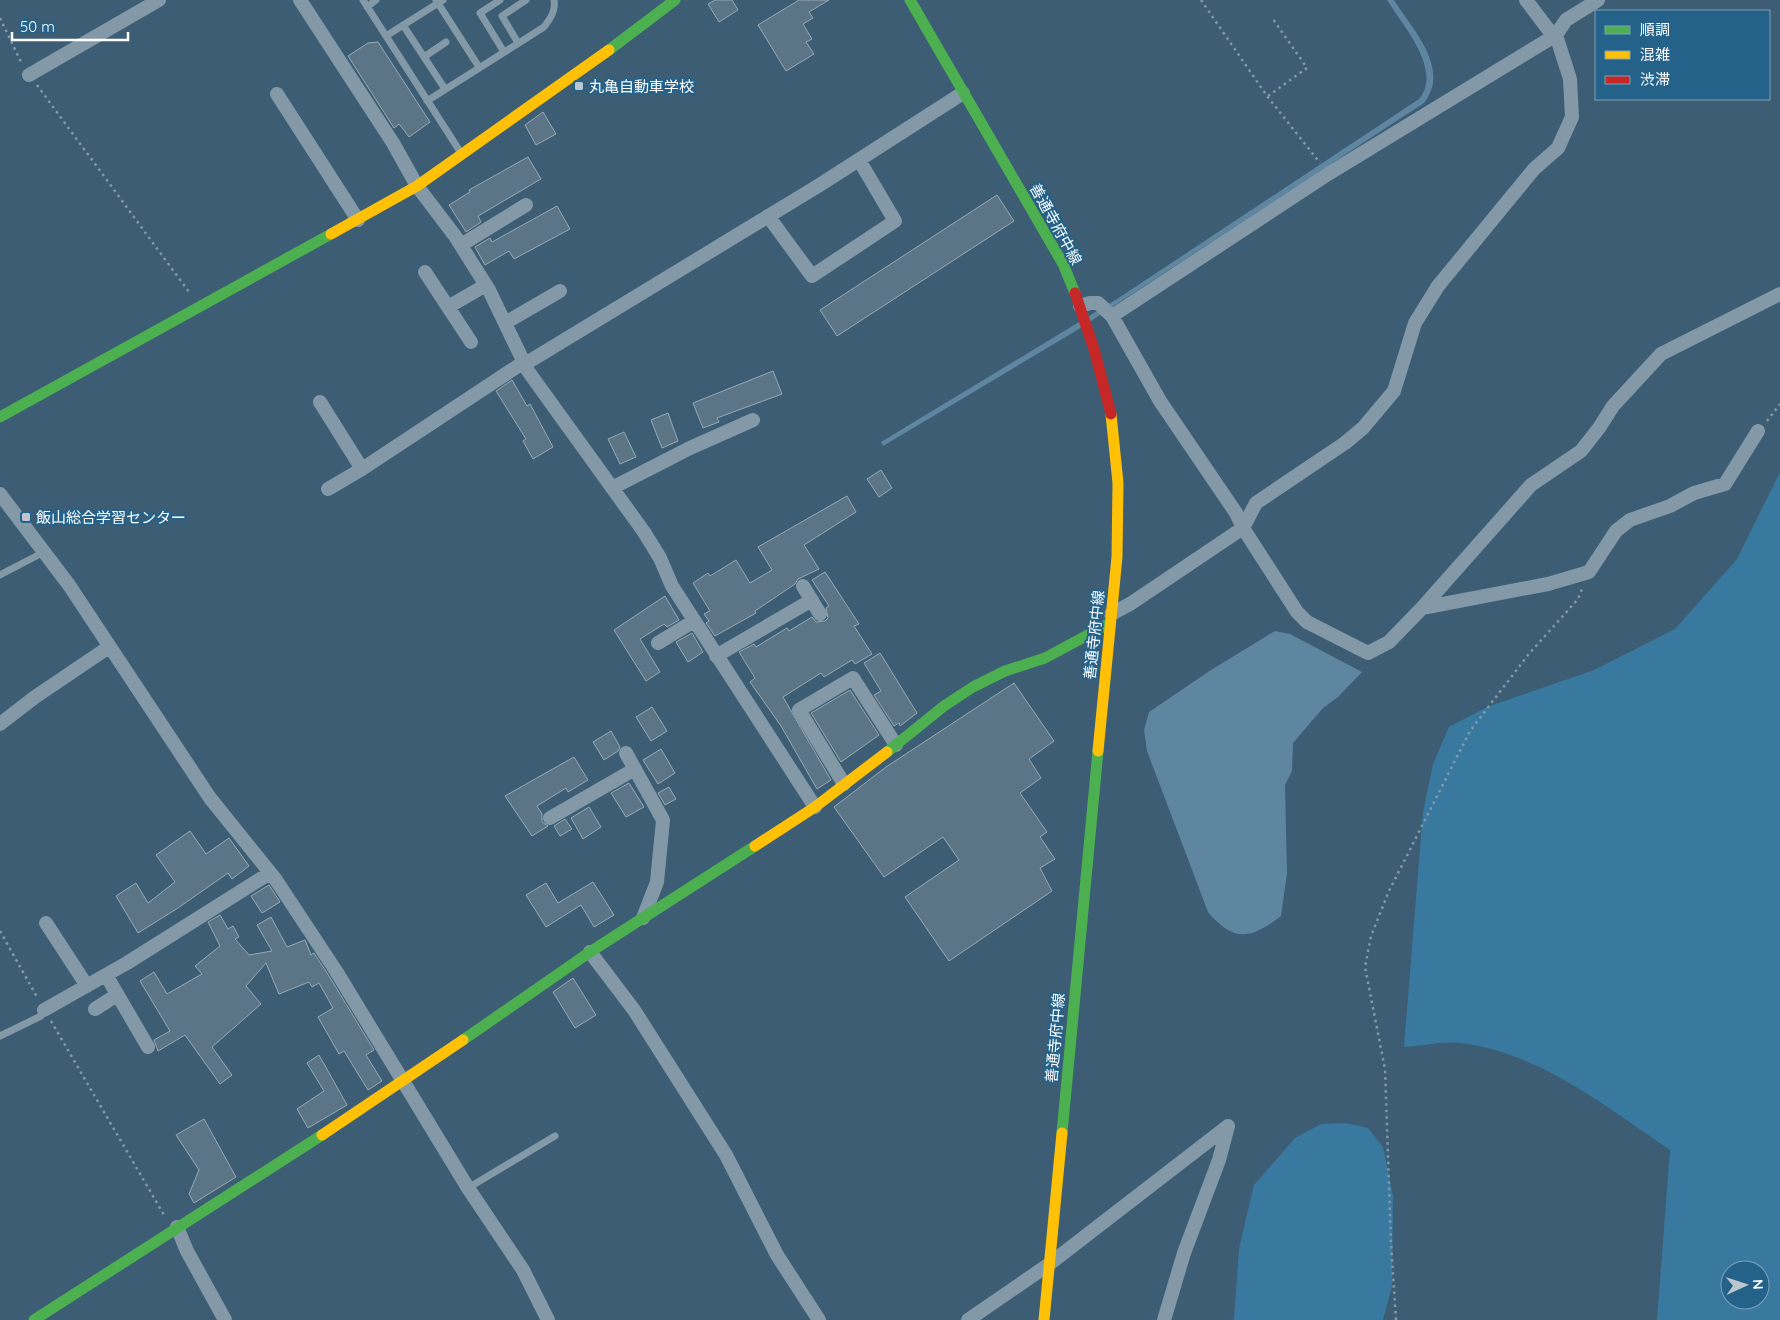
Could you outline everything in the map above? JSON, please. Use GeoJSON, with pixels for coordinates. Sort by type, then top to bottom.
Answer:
{"type":"FeatureCollection","features":[{"type":"Feature","properties":{"kind":"street"},"geometry":{"type":"LineString","coordinates":[[29,75],[159,0]]}},
{"type":"Feature","properties":{"kind":"street"},"geometry":{"type":"LineString","coordinates":[[300,0],[393,143],[417,186],[461,245],[486,285],[524,363],[644,532],[660,558],[672,586],[815,806]]}},
{"type":"Feature","properties":{"kind":"street"},"geometry":{"type":"LineString","coordinates":[[0,417],[200,308],[417,186],[575,76],[675,0]]}},
{"type":"Feature","properties":{"kind":"street"},"geometry":{"type":"LineString","coordinates":[[34,1320],[53,1315],[175,1228],[404,1081],[590,952],[815,806],[944,706],[973,687],[1005,671],[1045,658],[1110,619],[1243,528],[1256,503],[1345,443],[1363,428],[1394,391],[1415,323],[1438,286],[1534,170],[1558,148],[1572,117],[1570,80],[1556,35],[1548,29],[1526,0]]}},
{"type":"Feature","properties":{"kind":"street"},"geometry":{"type":"LineString","coordinates":[[1112,316],[1328,174],[1556,35],[1566,20],[1598,0]]}},
{"type":"Feature","properties":{"kind":"street","name":"善通寺府中線"},"geometry":{"type":"LineString","coordinates":[[912,1],[1063,264],[1080,306],[1094,349],[1111,414],[1115,446],[1119,517],[1044,1320]]}},
{"type":"Feature","properties":{"kind":"street"},"geometry":{"type":"LineString","coordinates":[[328,489],[362,469],[524,363],[768,216],[963,92]]}},
{"type":"Feature","properties":{"kind":"street"},"geometry":{"type":"LineString","coordinates":[[277,94],[358,220]]}},
{"type":"Feature","properties":{"kind":"street"},"geometry":{"type":"LineString","coordinates":[[768,216],[812,276],[895,221],[858,160]]}},
{"type":"Feature","properties":{"kind":"street"},"geometry":{"type":"LineString","coordinates":[[461,245],[526,205]]}},
{"type":"Feature","properties":{"kind":"street"},"geometry":{"type":"LineString","coordinates":[[425,272],[471,342]]}},
{"type":"Feature","properties":{"kind":"street"},"geometry":{"type":"LineString","coordinates":[[448,307],[486,285]]}},
{"type":"Feature","properties":{"kind":"street"},"geometry":{"type":"LineString","coordinates":[[505,323],[560,291]]}},
{"type":"Feature","properties":{"kind":"street"},"geometry":{"type":"LineString","coordinates":[[1080,306],[1098,303],[1112,316],[1151,386],[1236,513],[1243,528],[1297,612],[1307,622],[1368,653],[1390,642],[1531,484],[1581,451],[1600,428],[1613,406],[1661,354],[1780,294]]}},
{"type":"Feature","properties":{"kind":"street"},"geometry":{"type":"LineString","coordinates":[[320,402],[362,469]]}},
{"type":"Feature","properties":{"kind":"street"},"geometry":{"type":"LineString","coordinates":[[612,488],[690,448],[753,420]]}},
{"type":"Feature","properties":{"kind":"street"},"geometry":{"type":"LineString","coordinates":[[1422,608],[1548,584],[1589,572],[1616,531],[1630,520],[1670,506],[1694,493],[1724,484],[1758,431]]}},
{"type":"Feature","properties":{"kind":"street"},"geometry":{"type":"LineString","coordinates":[[0,494],[44,552],[210,798],[270,873],[336,971],[468,1188],[523,1270],[548,1320]]}},
{"type":"Feature","properties":{"kind":"street"},"geometry":{"type":"LineString","coordinates":[[803,586],[820,614]]}},
{"type":"Feature","properties":{"kind":"street"},"geometry":{"type":"LineString","coordinates":[[716,656],[812,600]]}},
{"type":"Feature","properties":{"kind":"street"},"geometry":{"type":"LineString","coordinates":[[658,643],[694,621]]}},
{"type":"Feature","properties":{"kind":"street"},"geometry":{"type":"LineString","coordinates":[[0,724],[34,697],[108,646]]}},
{"type":"Feature","properties":{"kind":"street"},"geometry":{"type":"LineString","coordinates":[[844,784],[799,710],[853,678],[896,745]]}},
{"type":"Feature","properties":{"kind":"street"},"geometry":{"type":"LineString","coordinates":[[626,753],[663,820],[657,882],[643,918]]}},
{"type":"Feature","properties":{"kind":"street"},"geometry":{"type":"LineString","coordinates":[[550,818],[635,769]]}},
{"type":"Feature","properties":{"kind":"street"},"geometry":{"type":"LineString","coordinates":[[44,1010],[88,986],[270,873]]}},
{"type":"Feature","properties":{"kind":"street"},"geometry":{"type":"LineString","coordinates":[[46,923],[88,986]]}},
{"type":"Feature","properties":{"kind":"street"},"geometry":{"type":"LineString","coordinates":[[590,952],[634,1010],[726,1154],[777,1254],[819,1320]]}},
{"type":"Feature","properties":{"kind":"street"},"geometry":{"type":"LineString","coordinates":[[106,975],[148,1047]]}},
{"type":"Feature","properties":{"kind":"street"},"geometry":{"type":"LineString","coordinates":[[95,1009],[117,994]]}},
{"type":"Feature","properties":{"kind":"street"},"geometry":{"type":"LineString","coordinates":[[968,1320],[1048,1265],[1228,1126],[1219,1160],[1184,1253],[1164,1320]]}},
{"type":"Feature","properties":{"kind":"street"},"geometry":{"type":"LineString","coordinates":[[175,1228],[225,1320]]}},
{"type":"Feature","properties":{"kind":"lane"},"geometry":{"type":"LineString","coordinates":[[376,0],[365,3],[461,154]]}},
{"type":"Feature","properties":{"kind":"lane"},"geometry":{"type":"LineString","coordinates":[[500,0],[480,13],[504,52]]}},
{"type":"Feature","properties":{"kind":"lane"},"geometry":{"type":"LineString","coordinates":[[518,43],[502,16],[526,0]]}},
{"type":"Feature","properties":{"kind":"lane"},"geometry":{"type":"LineString","coordinates":[[427,101],[544,27],[552,18],[554,0]]}},
{"type":"Feature","properties":{"kind":"lane"},"geometry":{"type":"LineString","coordinates":[[386,36],[439,1],[479,68]]}},
{"type":"Feature","properties":{"kind":"lane"},"geometry":{"type":"LineString","coordinates":[[403,25],[445,89]]}},
{"type":"Feature","properties":{"kind":"lane"},"geometry":{"type":"LineString","coordinates":[[424,57],[446,42]]}},
{"type":"Feature","properties":{"kind":"lane"},"geometry":{"type":"LineString","coordinates":[[0,575],[44,552]]}},
{"type":"Feature","properties":{"kind":"lane"},"geometry":{"type":"LineString","coordinates":[[0,1036],[41,1016],[44,1010]]}},
{"type":"Feature","properties":{"kind":"lane"},"geometry":{"type":"LineString","coordinates":[[468,1188],[555,1136]]}},
{"type":"Feature","properties":{"kind":"path"},"geometry":{"type":"LineString","coordinates":[[1201,0],[1267,96],[1318,160]]}},
{"type":"Feature","properties":{"kind":"path"},"geometry":{"type":"LineString","coordinates":[[0,18],[29,75],[200,308]]}},
{"type":"Feature","properties":{"kind":"path"},"geometry":{"type":"LineString","coordinates":[[1267,96],[1307,68],[1273,19]]}},
{"type":"Feature","properties":{"kind":"path"},"geometry":{"type":"LineString","coordinates":[[1758,431],[1780,404]]}},
{"type":"Feature","properties":{"kind":"path"},"geometry":{"type":"LineString","coordinates":[[1396,1320],[1391,1242],[1385,1069],[1365,967],[1371,936],[1389,891],[1470,731],[1528,655],[1578,599],[1589,572]]}},
{"type":"Feature","properties":{"kind":"path"},"geometry":{"type":"LineString","coordinates":[[0,931],[44,1010],[175,1228]]}},
{"type":"Feature","properties":{"kind":"shaded area"},"geometry":{"type":"Polygon","coordinates":[[[1387,0],[1394,0],[1419,37],[1431,63],[1433,77],[1431,90],[1424,103],[1074,332],[883,446],[881,442],[1117,299],[1419,99],[1425,87],[1424,62],[1418,48],[1387,0]]]}},
{"type":"Feature","properties":{"kind":"shaded area"},"geometry":{"type":"Polygon","coordinates":[[[1780,472],[1780,1320],[1657,1320],[1670,1150],[1571,1084],[1518,1058],[1490,1049],[1461,1043],[1404,1047],[1423,812],[1433,764],[1449,727],[1487,707],[1594,670],[1675,629],[1737,559],[1780,472]]]}},
{"type":"Feature","properties":{"kind":"shaded area"},"geometry":{"type":"Polygon","coordinates":[[[1275,631],[1290,634],[1362,672],[1338,697],[1323,708],[1293,743],[1292,771],[1285,785],[1287,873],[1281,916],[1261,929],[1243,934],[1226,929],[1208,912],[1147,751],[1144,730],[1149,712],[1211,670],[1275,631]]]}},
{"type":"Feature","properties":{"kind":"shaded area"},"geometry":{"type":"Polygon","coordinates":[[[1345,1123],[1368,1128],[1383,1147],[1393,1196],[1392,1286],[1383,1320],[1234,1320],[1239,1248],[1254,1185],[1295,1138],[1321,1124],[1345,1123]]]}},
{"type":"Feature","properties":{"kind":"building"},"geometry":{"type":"Polygon","coordinates":[[[715,0],[732,0],[738,10],[719,22],[708,4],[715,0]]]}},
{"type":"Feature","properties":{"kind":"building"},"geometry":{"type":"Polygon","coordinates":[[[799,0],[829,0],[809,12],[813,18],[803,24],[812,39],[806,42],[814,54],[786,71],[758,25],[799,0]]]}},
{"type":"Feature","properties":{"kind":"building"},"geometry":{"type":"Polygon","coordinates":[[[378,42],[430,122],[409,137],[399,124],[394,128],[348,56],[368,43],[378,42]]]}},
{"type":"Feature","properties":{"kind":"building"},"geometry":{"type":"Polygon","coordinates":[[[543,112],[556,134],[536,145],[525,125],[543,112]]]}},
{"type":"Feature","properties":{"kind":"building"},"geometry":{"type":"Polygon","coordinates":[[[528,157],[541,179],[478,216],[481,222],[466,232],[449,205],[470,192],[469,190],[528,157]]]}},
{"type":"Feature","properties":{"kind":"building"},"geometry":{"type":"Polygon","coordinates":[[[997,195],[1014,221],[837,336],[820,310],[997,195]]]}},
{"type":"Feature","properties":{"kind":"building"},"geometry":{"type":"Polygon","coordinates":[[[557,206],[570,229],[514,259],[509,251],[485,265],[475,247],[490,238],[492,242],[557,206]]]}},
{"type":"Feature","properties":{"kind":"building"},"geometry":{"type":"Polygon","coordinates":[[[773,371],[782,394],[717,418],[719,422],[703,428],[693,403],[773,371]]]}},
{"type":"Feature","properties":{"kind":"building"},"geometry":{"type":"Polygon","coordinates":[[[512,380],[527,406],[530,404],[553,447],[533,459],[523,441],[526,439],[496,391],[512,380]]]}},
{"type":"Feature","properties":{"kind":"building"},"geometry":{"type":"Polygon","coordinates":[[[668,413],[678,441],[662,448],[651,420],[668,413]]]}},
{"type":"Feature","properties":{"kind":"building"},"geometry":{"type":"Polygon","coordinates":[[[624,432],[636,457],[620,464],[608,439],[624,432]]]}},
{"type":"Feature","properties":{"kind":"building"},"geometry":{"type":"Polygon","coordinates":[[[881,470],[892,488],[879,497],[867,479],[881,470]]]}},
{"type":"Feature","properties":{"kind":"building"},"geometry":{"type":"Polygon","coordinates":[[[847,496],[856,512],[804,545],[819,569],[798,579],[795,584],[755,611],[756,613],[715,636],[706,623],[709,621],[704,614],[710,611],[693,583],[708,573],[710,576],[736,560],[750,583],[772,570],[758,547],[847,496]]]}},
{"type":"Feature","properties":{"kind":"building"},"geometry":{"type":"Polygon","coordinates":[[[825,572],[859,624],[854,626],[872,654],[855,664],[852,660],[824,677],[821,673],[783,697],[831,780],[817,789],[781,726],[750,682],[755,678],[739,652],[754,644],[756,647],[787,628],[789,631],[812,617],[816,622],[825,621],[828,618],[826,608],[829,606],[812,580],[825,572]]]}},
{"type":"Feature","properties":{"kind":"building"},"geometry":{"type":"Polygon","coordinates":[[[665,596],[679,620],[667,627],[664,624],[640,639],[660,672],[646,681],[614,630],[665,596]]]}},
{"type":"Feature","properties":{"kind":"building"},"geometry":{"type":"Polygon","coordinates":[[[692,633],[703,652],[688,662],[676,642],[692,633]]]}},
{"type":"Feature","properties":{"kind":"building"},"geometry":{"type":"Polygon","coordinates":[[[880,653],[917,713],[900,726],[899,723],[894,726],[874,695],[881,691],[864,663],[880,653]]]}},
{"type":"Feature","properties":{"kind":"building"},"geometry":{"type":"Polygon","coordinates":[[[1014,683],[1054,741],[1029,759],[1041,778],[1020,793],[1047,832],[1040,837],[1055,859],[1040,868],[1052,891],[949,961],[905,897],[959,860],[943,837],[884,877],[834,807],[886,767],[1014,683]]]}},
{"type":"Feature","properties":{"kind":"building"},"geometry":{"type":"Polygon","coordinates":[[[850,690],[879,735],[841,762],[811,713],[850,690]]]}},
{"type":"Feature","properties":{"kind":"building"},"geometry":{"type":"Polygon","coordinates":[[[652,707],[667,731],[651,741],[636,717],[652,707]]]}},
{"type":"Feature","properties":{"kind":"building"},"geometry":{"type":"Polygon","coordinates":[[[611,731],[620,747],[618,751],[604,760],[593,742],[611,731]]]}},
{"type":"Feature","properties":{"kind":"building"},"geometry":{"type":"Polygon","coordinates":[[[661,749],[675,773],[658,784],[643,760],[661,749]]]}},
{"type":"Feature","properties":{"kind":"building"},"geometry":{"type":"Polygon","coordinates":[[[574,757],[588,780],[568,792],[566,788],[537,806],[542,814],[542,822],[548,826],[532,836],[505,796],[574,757]]]}},
{"type":"Feature","properties":{"kind":"building"},"geometry":{"type":"Polygon","coordinates":[[[629,783],[644,807],[626,817],[611,793],[629,783]]]}},
{"type":"Feature","properties":{"kind":"building"},"geometry":{"type":"Polygon","coordinates":[[[669,787],[676,799],[665,805],[658,793],[669,787]]]}},
{"type":"Feature","properties":{"kind":"building"},"geometry":{"type":"Polygon","coordinates":[[[589,807],[601,827],[583,839],[571,818],[589,807]]]}},
{"type":"Feature","properties":{"kind":"building"},"geometry":{"type":"Polygon","coordinates":[[[565,819],[572,829],[560,836],[554,826],[565,819]]]}},
{"type":"Feature","properties":{"kind":"building"},"geometry":{"type":"Polygon","coordinates":[[[190,831],[206,854],[229,838],[249,866],[232,879],[228,873],[138,933],[116,896],[136,883],[148,903],[175,882],[156,855],[190,831]]]}},
{"type":"Feature","properties":{"kind":"building"},"geometry":{"type":"Polygon","coordinates":[[[593,882],[614,915],[594,927],[581,905],[546,927],[526,895],[546,883],[558,903],[593,882]]]}},
{"type":"Feature","properties":{"kind":"building"},"geometry":{"type":"Polygon","coordinates":[[[269,885],[280,902],[262,913],[251,896],[269,885]]]}},
{"type":"Feature","properties":{"kind":"building"},"geometry":{"type":"Polygon","coordinates":[[[220,915],[228,929],[233,926],[239,937],[235,939],[249,955],[272,951],[257,925],[271,917],[287,947],[305,940],[311,955],[314,953],[374,1050],[366,1055],[382,1081],[368,1090],[344,1051],[339,1054],[318,1017],[333,1008],[319,983],[312,987],[309,982],[279,994],[266,963],[246,986],[261,1004],[212,1047],[232,1075],[220,1084],[185,1035],[158,1051],[154,1040],[170,1031],[140,981],[154,972],[167,994],[202,974],[195,966],[220,946],[208,922],[220,915]]]}},
{"type":"Feature","properties":{"kind":"building"},"geometry":{"type":"Polygon","coordinates":[[[573,978],[596,1015],[575,1028],[553,992],[573,978]]]}},
{"type":"Feature","properties":{"kind":"building"},"geometry":{"type":"Polygon","coordinates":[[[319,1055],[347,1105],[308,1128],[297,1109],[324,1091],[307,1063],[319,1055]]]}},
{"type":"Feature","properties":{"kind":"building"},"geometry":{"type":"Polygon","coordinates":[[[204,1119],[236,1177],[194,1203],[189,1194],[199,1170],[176,1135],[204,1119]]]}},
{"type":"Feature","properties":{"kind":"traffic: fast"},"geometry":{"type":"LineString","coordinates":[[609,50],[675,0]]}},
{"type":"Feature","properties":{"kind":"traffic: fast"},"geometry":{"type":"LineString","coordinates":[[910,0],[1063,264],[1075,293]]}},
{"type":"Feature","properties":{"kind":"traffic: fast"},"geometry":{"type":"LineString","coordinates":[[0,417],[331,234]]}},
{"type":"Feature","properties":{"kind":"traffic: fast"},"geometry":{"type":"LineString","coordinates":[[887,752],[944,706],[973,687],[1005,671],[1045,658],[1110,623]]}},
{"type":"Feature","properties":{"kind":"traffic: fast"},"geometry":{"type":"LineString","coordinates":[[1062,1133],[1098,751]]}},
{"type":"Feature","properties":{"kind":"traffic: fast"},"geometry":{"type":"LineString","coordinates":[[463,1040],[590,952],[755,846]]}},
{"type":"Feature","properties":{"kind":"traffic: fast"},"geometry":{"type":"LineString","coordinates":[[34,1320],[322,1135]]}},
{"type":"Feature","properties":{"kind":"traffic: slow"},"geometry":{"type":"LineString","coordinates":[[331,234],[417,186],[609,50]]}},
{"type":"Feature","properties":{"kind":"traffic: slow"},"geometry":{"type":"LineString","coordinates":[[1098,751],[1117,557],[1118,483],[1111,414]]}},
{"type":"Feature","properties":{"kind":"traffic: slow"},"geometry":{"type":"LineString","coordinates":[[755,846],[815,807],[887,752]]}},
{"type":"Feature","properties":{"kind":"traffic: slow"},"geometry":{"type":"LineString","coordinates":[[322,1135],[463,1040]]}},
{"type":"Feature","properties":{"kind":"traffic: slow"},"geometry":{"type":"LineString","coordinates":[[1044,1320],[1062,1133]]}},
{"type":"Feature","properties":{"kind":"traffic: jam"},"geometry":{"type":"LineString","coordinates":[[1075,293],[1094,349],[1111,414]]}},
{"type":"Feature","properties":{"kind":"place","name":"丸亀自動車学校"},"geometry":{"type":"Point","coordinates":[579,86]}},
{"type":"Feature","properties":{"kind":"place","name":"飯山総合学習センター"},"geometry":{"type":"Point","coordinates":[26,517]}}]}
